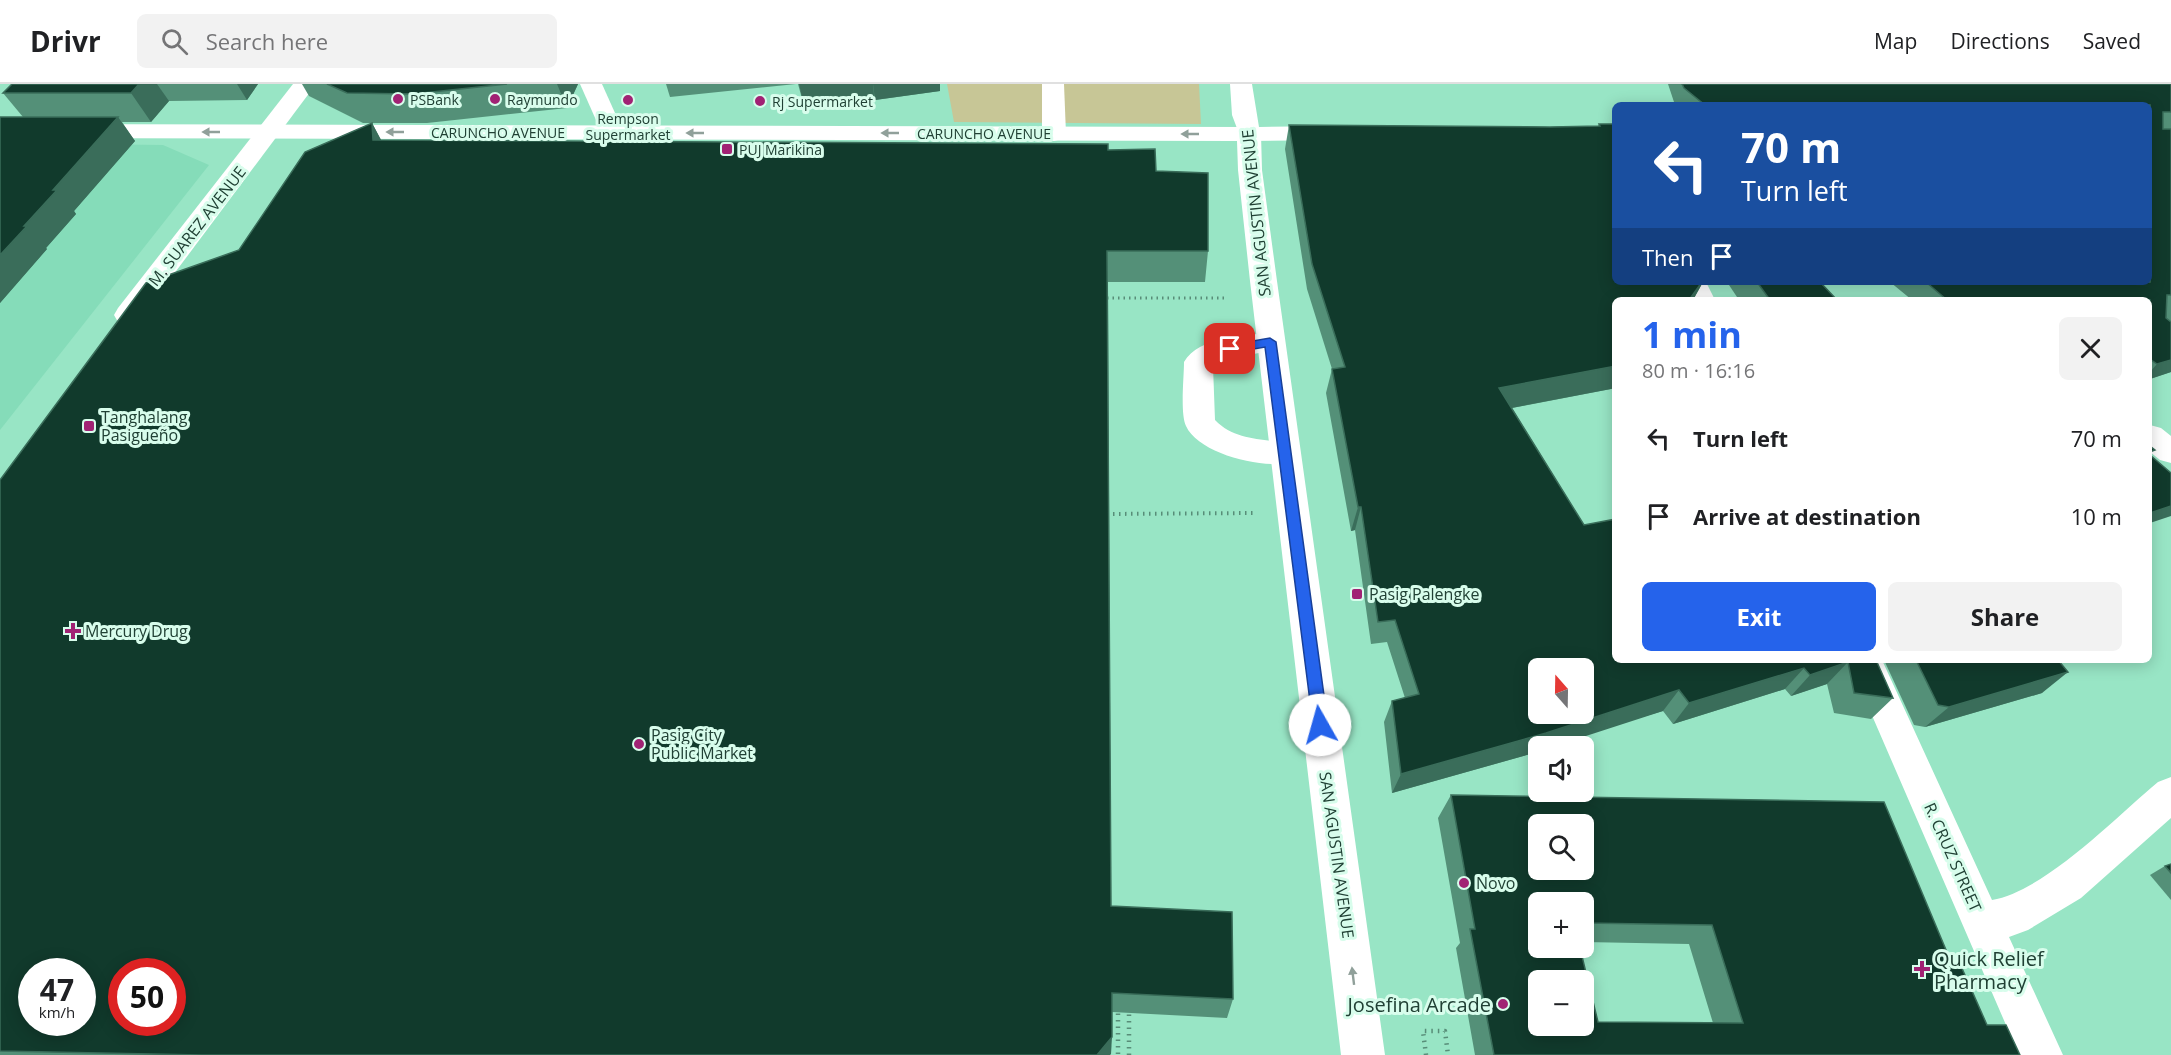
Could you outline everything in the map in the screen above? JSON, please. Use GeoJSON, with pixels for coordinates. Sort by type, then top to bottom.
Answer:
{"type":"FeatureCollection","features":[{"type":"Feature","properties":{"kind":"main road","name":"M. SUAREZ AVENUE"},"geometry":{"type":"LineString","coordinates":[[122,340],[155,313],[182,246],[305,84]]}},
{"type":"Feature","properties":{"kind":"main road"},"geometry":{"type":"LineString","coordinates":[[591,84],[612,133]]}},
{"type":"Feature","properties":{"kind":"main road"},"geometry":{"type":"LineString","coordinates":[[1053,84],[1054,134]]}},
{"type":"Feature","properties":{"kind":"main road","name":"SAN AGUSTIN AVENUE"},"geometry":{"type":"LineString","coordinates":[[1241,84],[1244,115],[1249,134],[1250,170],[1291,513],[1311,646],[1363,1055]]}},
{"type":"Feature","properties":{"kind":"main road","name":"CARUNCHO AVENUE"},"geometry":{"type":"LineString","coordinates":[[0,131],[1352,134]]}},
{"type":"Feature","properties":{"kind":"main road"},"geometry":{"type":"LineString","coordinates":[[1270,342],[1214,352],[1198,362],[1200,424],[1220,442],[1254,452],[1284,454]]}},
{"type":"Feature","properties":{"kind":"main road"},"geometry":{"type":"LineString","coordinates":[[2152,438],[2171,452]]}},
{"type":"Feature","properties":{"kind":"main road","name":"R. CRUZ STREET"},"geometry":{"type":"LineString","coordinates":[[1865,663],[2041,1055]]}},
{"type":"Feature","properties":{"kind":"main road"},"geometry":{"type":"LineString","coordinates":[[1981,922],[2014,916],[2067,885],[2171,794]]}},
{"type":"Feature","properties":{"kind":"path"},"geometry":{"type":"LineString","coordinates":[[1107,298],[1265,297]]}},
{"type":"Feature","properties":{"kind":"path"},"geometry":{"type":"LineString","coordinates":[[1107,514],[1291,513]]}},
{"type":"Feature","properties":{"kind":"path"},"geometry":{"type":"LineString","coordinates":[[1118,1055],[1118,1003],[1129,1003],[1129,1055]]}},
{"type":"Feature","properties":{"kind":"path"},"geometry":{"type":"LineString","coordinates":[[1426,1055],[1423,1031],[1445,1031],[1448,1055]]}},
{"type":"Feature","properties":{"kind":"shaded area"},"geometry":{"type":"Polygon","coordinates":[[[947,84],[1199,84],[1201,124],[954,122],[947,84]]]}},
{"type":"Feature","properties":{"kind":"shaded area"},"geometry":{"type":"Polygon","coordinates":[[[0,143],[163,145],[209,165],[0,430],[0,143]]]}},
{"type":"Feature","properties":{"kind":"building"},"geometry":{"type":"Polygon","coordinates":[[[12,84],[139,84],[131,93],[3,93],[12,84]]]}},
{"type":"Feature","properties":{"kind":"building"},"geometry":{"type":"Polygon","coordinates":[[[327,84],[507,84],[413,94],[347,93],[327,84]]]}},
{"type":"Feature","properties":{"kind":"building"},"geometry":{"type":"Polygon","coordinates":[[[1682,84],[2171,84],[2171,112],[2163,112],[2163,129],[2171,129],[2171,295],[2167,295],[2166,318],[2171,322],[2171,360],[2157,364],[2152,360],[2152,297],[1944,297],[1930,285],[2152,285],[2152,102],[1701,102],[1682,84]]]}},
{"type":"Feature","properties":{"kind":"building"},"geometry":{"type":"Polygon","coordinates":[[[0,117],[118,117],[53,190],[57,190],[0,255],[0,117]]]}},
{"type":"Feature","properties":{"kind":"building","name":"Pasig City Public Market"},"geometry":{"type":"Polygon","coordinates":[[[372,123],[373,140],[1108,144],[1108,150],[1155,149],[1156,171],[1208,173],[1208,251],[1107,251],[1111,906],[1232,912],[1233,999],[1112,993],[1112,1037],[1097,1055],[202,1055],[0,1051],[0,480],[146,283],[239,250],[305,152],[372,123]]]}},
{"type":"Feature","properties":{"kind":"building"},"geometry":{"type":"Polygon","coordinates":[[[1612,124],[1612,285],[1700,285],[1691,297],[1612,297],[1612,367],[1499,388],[1584,525],[1612,520],[1612,663],[1845,663],[1810,675],[1804,668],[1689,703],[1679,690],[1594,717],[1594,658],[1528,658],[1528,724],[1574,724],[1401,774],[1392,701],[1419,694],[1395,620],[1378,622],[1361,507],[1358,507],[1332,369],[1345,367],[1312,264],[1289,125],[1550,127],[1612,124]]]}},
{"type":"Feature","properties":{"kind":"building"},"geometry":{"type":"Polygon","coordinates":[[[1759,285],[1823,285],[1834,297],[1768,297],[1759,285]]]}},
{"type":"Feature","properties":{"kind":"building"},"geometry":{"type":"Polygon","coordinates":[[[2152,457],[2171,473],[2171,506],[2152,512],[2152,457]]]}},
{"type":"Feature","properties":{"kind":"building"},"geometry":{"type":"Polygon","coordinates":[[[1848,663],[1877,663],[1893,698],[1854,693],[1848,663]]]}},
{"type":"Feature","properties":{"kind":"building"},"geometry":{"type":"Polygon","coordinates":[[[1917,663],[2060,663],[2068,672],[1949,707],[1938,705],[1917,663]]]}},
{"type":"Feature","properties":{"kind":"building"},"geometry":{"type":"Polygon","coordinates":[[[1451,795],[1528,796],[1528,802],[1594,802],[1594,797],[1884,802],[1949,957],[1957,957],[1987,1025],[2006,1025],[2020,1055],[1494,1055],[1470,929],[1475,929],[1451,795]],[[1528,892],[1528,958],[1582,958],[1585,970],[1528,970],[1528,1036],[1594,1036],[1594,1006],[1598,1022],[1743,1023],[1712,925],[1594,923],[1594,892],[1528,892]]]}},
{"type":"Feature","properties":{"kind":"building"},"geometry":{"type":"Polygon","coordinates":[[[2171,864],[2171,873],[2165,866],[2171,864]]]}},
{"type":"Feature","properties":{"kind":"place","name":"PSBank"},"geometry":{"type":"Point","coordinates":[398,99]}},
{"type":"Feature","properties":{"kind":"place","name":"Raymundo"},"geometry":{"type":"Point","coordinates":[495,99]}},
{"type":"Feature","properties":{"kind":"place","name":"Rempson Supermarket"},"geometry":{"type":"Point","coordinates":[628,100]}},
{"type":"Feature","properties":{"kind":"place","name":"Rj Supermarket"},"geometry":{"type":"Point","coordinates":[760,101]}},
{"type":"Feature","properties":{"kind":"place","name":"PUJ Marikina"},"geometry":{"type":"Point","coordinates":[727,149]}},
{"type":"Feature","properties":{"kind":"place","name":"Tanghalang Pasigueño"},"geometry":{"type":"Point","coordinates":[89,426]}},
{"type":"Feature","properties":{"kind":"place","name":"Pasig Palengke"},"geometry":{"type":"Point","coordinates":[1357,594]}},
{"type":"Feature","properties":{"kind":"place","name":"Mercury Drug"},"geometry":{"type":"Point","coordinates":[73,631]}},
{"type":"Feature","properties":{"kind":"place","name":"Pasig City Public Market"},"geometry":{"type":"Point","coordinates":[639,744]}},
{"type":"Feature","properties":{"kind":"place","name":"Novo"},"geometry":{"type":"Point","coordinates":[1464,883]}},
{"type":"Feature","properties":{"kind":"place","name":"Quick Relief Pharmacy"},"geometry":{"type":"Point","coordinates":[1922,969]}},
{"type":"Feature","properties":{"kind":"place","name":"Josefina Arcade"},"geometry":{"type":"Point","coordinates":[1503,1004]}},
{"type":"Feature","properties":{"kind":"route"},"geometry":{"type":"LineString","coordinates":[[1230,349],[1270,342],[1320,725]]}}]}
